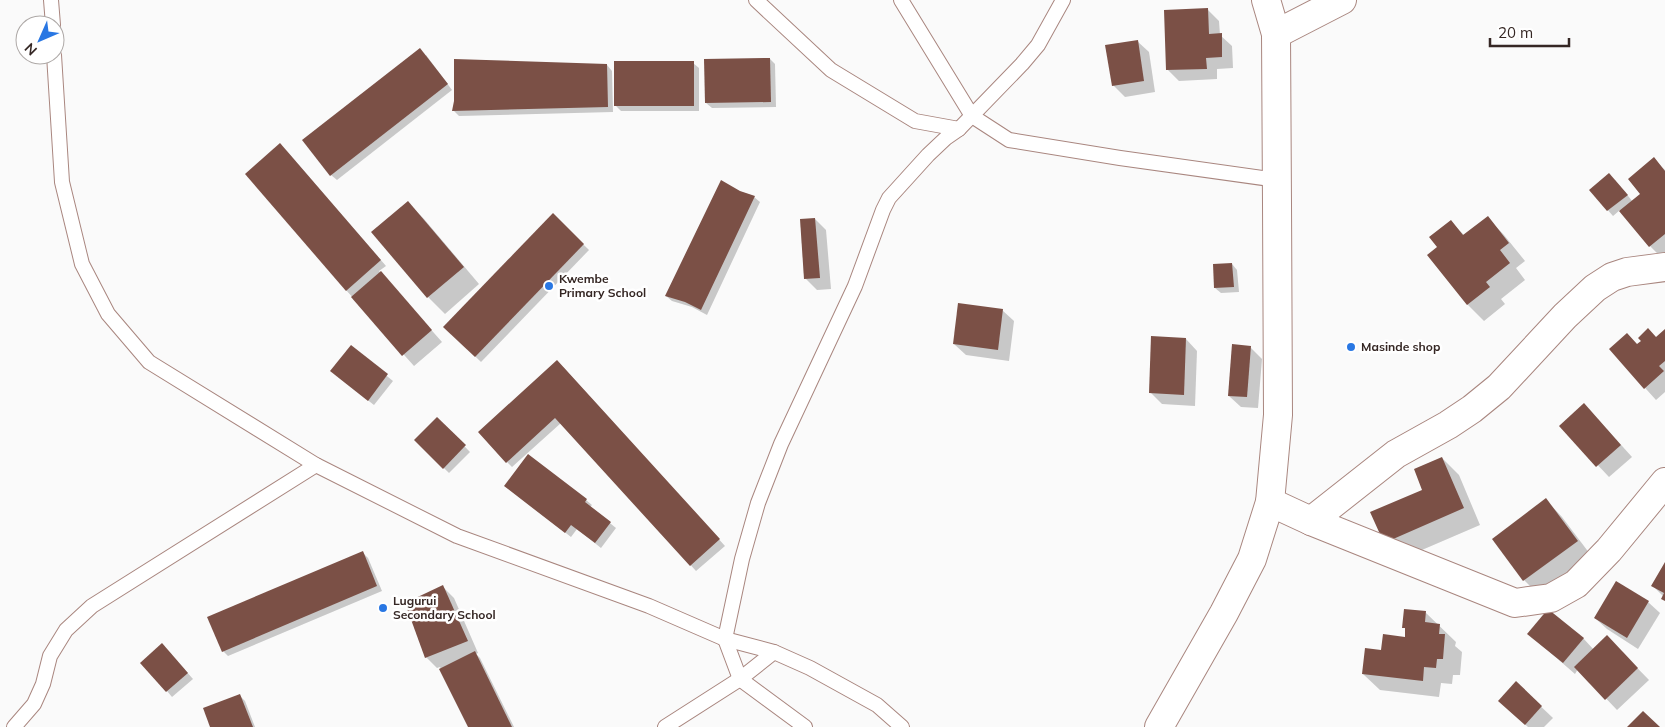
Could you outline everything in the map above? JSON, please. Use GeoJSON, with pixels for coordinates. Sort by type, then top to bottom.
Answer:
{"type":"FeatureCollection","features":[{"type":"Feature","properties":{"kind":"street"},"geometry":{"type":"LineString","coordinates":[[1159,727],[1224,613],[1252,559],[1270,502],[1278,415],[1276,34],[1266,0]]}},
{"type":"Feature","properties":{"kind":"street"},"geometry":{"type":"LineString","coordinates":[[1276,34],[1342,0]]}},
{"type":"Feature","properties":{"kind":"street"},"geometry":{"type":"LineString","coordinates":[[1311,521],[1396,454],[1448,425],[1472,409],[1499,387],[1565,316],[1594,288],[1612,277],[1627,272],[1665,267]]}},
{"type":"Feature","properties":{"kind":"street"},"geometry":{"type":"LineString","coordinates":[[1270,502],[1311,521],[1515,603],[1551,598],[1576,584],[1609,550],[1665,482]]}},
{"type":"Feature","properties":{"kind":"lane"},"geometry":{"type":"LineString","coordinates":[[52,0],[53,15]]}},
{"type":"Feature","properties":{"kind":"lane"},"geometry":{"type":"LineString","coordinates":[[756,0],[831,70],[915,122],[959,130]]}},
{"type":"Feature","properties":{"kind":"lane"},"geometry":{"type":"LineString","coordinates":[[901,0],[972,116],[1009,140],[1277,180]]}},
{"type":"Feature","properties":{"kind":"lane"},"geometry":{"type":"LineString","coordinates":[[805,727],[740,679],[725,639],[742,559],[758,502],[780,444],[855,286],[889,198],[928,155],[946,138],[959,130],[1022,64],[1038,45],[1063,0]]}},
{"type":"Feature","properties":{"kind":"lane"},"geometry":{"type":"LineString","coordinates":[[55,65],[62,182],[82,264],[108,314],[148,362],[316,465],[457,536],[649,606],[725,639],[774,652],[810,668],[877,705],[902,727]]}},
{"type":"Feature","properties":{"kind":"lane"},"geometry":{"type":"LineString","coordinates":[[14,727],[34,704],[43,684],[50,656],[66,630],[92,606],[316,465]]}},
{"type":"Feature","properties":{"kind":"lane"},"geometry":{"type":"LineString","coordinates":[[665,727],[740,679],[774,652]]}},
{"type":"Feature","properties":{"kind":"building"},"geometry":{"type":"Polygon","coordinates":[[[1208,8],[1209,34],[1222,33],[1222,57],[1206,58],[1207,69],[1166,70],[1164,10],[1208,8]]]}},
{"type":"Feature","properties":{"kind":"building"},"geometry":{"type":"Polygon","coordinates":[[[1138,40],[1144,81],[1112,86],[1105,45],[1138,40]]]}},
{"type":"Feature","properties":{"kind":"building"},"geometry":{"type":"Polygon","coordinates":[[[420,48],[448,84],[330,176],[302,140],[420,48]]]}},
{"type":"Feature","properties":{"kind":"building"},"geometry":{"type":"Polygon","coordinates":[[[770,58],[771,102],[705,103],[704,59],[770,58]]]}},
{"type":"Feature","properties":{"kind":"building"},"geometry":{"type":"Polygon","coordinates":[[[454,59],[607,64],[608,107],[452,111],[454,101],[454,59]]]}},
{"type":"Feature","properties":{"kind":"building"},"geometry":{"type":"Polygon","coordinates":[[[614,61],[694,61],[694,106],[614,106],[614,61]]]}},
{"type":"Feature","properties":{"kind":"building"},"geometry":{"type":"Polygon","coordinates":[[[280,143],[381,260],[346,291],[245,174],[280,143]]]}},
{"type":"Feature","properties":{"kind":"building"},"geometry":{"type":"Polygon","coordinates":[[[1654,157],[1665,171],[1665,234],[1649,247],[1619,211],[1640,194],[1628,179],[1654,157]]]}},
{"type":"Feature","properties":{"kind":"building"},"geometry":{"type":"Polygon","coordinates":[[[1609,173],[1628,195],[1607,211],[1589,190],[1609,173]]]}},
{"type":"Feature","properties":{"kind":"building"},"geometry":{"type":"Polygon","coordinates":[[[721,180],[740,191],[755,196],[701,310],[685,302],[665,296],[721,180]]]}},
{"type":"Feature","properties":{"kind":"building"},"geometry":{"type":"Polygon","coordinates":[[[408,201],[464,267],[427,298],[371,232],[408,201]]]}},
{"type":"Feature","properties":{"kind":"building"},"geometry":{"type":"Polygon","coordinates":[[[553,213],[584,244],[475,357],[443,327],[553,213]]]}},
{"type":"Feature","properties":{"kind":"building"},"geometry":{"type":"Polygon","coordinates":[[[1488,216],[1509,243],[1500,250],[1510,263],[1486,282],[1490,287],[1467,305],[1427,255],[1437,247],[1429,237],[1451,220],[1463,235],[1488,216]]]}},
{"type":"Feature","properties":{"kind":"building"},"geometry":{"type":"Polygon","coordinates":[[[815,218],[820,278],[804,279],[800,219],[815,218]]]}},
{"type":"Feature","properties":{"kind":"building"},"geometry":{"type":"Polygon","coordinates":[[[1232,263],[1234,287],[1214,288],[1213,264],[1232,263]]]}},
{"type":"Feature","properties":{"kind":"building"},"geometry":{"type":"Polygon","coordinates":[[[381,271],[432,330],[402,356],[351,297],[381,271]]]}},
{"type":"Feature","properties":{"kind":"building"},"geometry":{"type":"Polygon","coordinates":[[[958,303],[1003,309],[998,350],[953,344],[958,303]]]}},
{"type":"Feature","properties":{"kind":"building"},"geometry":{"type":"Polygon","coordinates":[[[1648,328],[1656,337],[1665,329],[1665,361],[1659,366],[1664,371],[1644,389],[1609,349],[1627,333],[1637,344],[1641,341],[1638,338],[1648,328]]]}},
{"type":"Feature","properties":{"kind":"building"},"geometry":{"type":"Polygon","coordinates":[[[1151,336],[1186,338],[1184,395],[1149,393],[1151,336]]]}},
{"type":"Feature","properties":{"kind":"building"},"geometry":{"type":"Polygon","coordinates":[[[1232,344],[1251,346],[1247,397],[1228,396],[1232,344]]]}},
{"type":"Feature","properties":{"kind":"building"},"geometry":{"type":"Polygon","coordinates":[[[351,345],[388,374],[368,401],[330,371],[351,345]]]}},
{"type":"Feature","properties":{"kind":"building"},"geometry":{"type":"Polygon","coordinates":[[[557,360],[720,539],[690,566],[555,418],[506,463],[478,432],[557,360]]]}},
{"type":"Feature","properties":{"kind":"building"},"geometry":{"type":"Polygon","coordinates":[[[1584,403],[1621,445],[1596,467],[1559,426],[1584,403]]]}},
{"type":"Feature","properties":{"kind":"building"},"geometry":{"type":"Polygon","coordinates":[[[437,417],[466,445],[443,469],[414,440],[437,417]]]}},
{"type":"Feature","properties":{"kind":"building"},"geometry":{"type":"Polygon","coordinates":[[[528,454],[587,499],[585,502],[611,522],[595,543],[571,525],[565,533],[504,486],[528,454]]]}},
{"type":"Feature","properties":{"kind":"building"},"geometry":{"type":"Polygon","coordinates":[[[1442,457],[1464,508],[1384,543],[1370,512],[1422,490],[1414,469],[1442,457]]]}},
{"type":"Feature","properties":{"kind":"building"},"geometry":{"type":"Polygon","coordinates":[[[1546,498],[1578,541],[1523,581],[1492,539],[1546,498]]]}},
{"type":"Feature","properties":{"kind":"building"},"geometry":{"type":"Polygon","coordinates":[[[363,551],[377,586],[222,652],[207,617],[363,551]]]}},
{"type":"Feature","properties":{"kind":"building"},"geometry":{"type":"Polygon","coordinates":[[[1665,562],[1665,601],[1661,599],[1664,593],[1651,586],[1665,562]]]}},
{"type":"Feature","properties":{"kind":"building"},"geometry":{"type":"Polygon","coordinates":[[[1616,581],[1649,601],[1627,638],[1594,618],[1616,581]]]}},
{"type":"Feature","properties":{"kind":"building"},"geometry":{"type":"Polygon","coordinates":[[[443,585],[468,641],[425,658],[405,603],[443,585]]]}},
{"type":"Feature","properties":{"kind":"building"},"geometry":{"type":"Polygon","coordinates":[[[1404,609],[1426,611],[1425,622],[1440,624],[1439,634],[1445,634],[1443,659],[1437,659],[1436,668],[1424,667],[1423,681],[1362,674],[1365,648],[1381,650],[1383,634],[1405,637],[1405,628],[1402,628],[1404,609]]]}},
{"type":"Feature","properties":{"kind":"building"},"geometry":{"type":"Polygon","coordinates":[[[1548,609],[1584,638],[1563,663],[1527,634],[1548,609]]]}},
{"type":"Feature","properties":{"kind":"building"},"geometry":{"type":"Polygon","coordinates":[[[1607,635],[1638,668],[1605,700],[1574,667],[1607,635]]]}},
{"type":"Feature","properties":{"kind":"building"},"geometry":{"type":"Polygon","coordinates":[[[162,643],[188,673],[166,692],[140,663],[162,643]]]}},
{"type":"Feature","properties":{"kind":"building"},"geometry":{"type":"Polygon","coordinates":[[[475,651],[512,727],[468,727],[439,669],[475,651]]]}},
{"type":"Feature","properties":{"kind":"building"},"geometry":{"type":"Polygon","coordinates":[[[1516,681],[1542,706],[1525,725],[1498,701],[1516,681]]]}},
{"type":"Feature","properties":{"kind":"building"},"geometry":{"type":"Polygon","coordinates":[[[240,694],[253,727],[210,727],[203,708],[240,694]]]}},
{"type":"Feature","properties":{"kind":"building"},"geometry":{"type":"Polygon","coordinates":[[[1643,711],[1660,727],[1627,727],[1643,711]]]}},
{"type":"Feature","properties":{"kind":"place","name":"Kwembe Primary School"},"geometry":{"type":"Point","coordinates":[549,286]}},
{"type":"Feature","properties":{"kind":"place","name":"Masinde shop"},"geometry":{"type":"Point","coordinates":[1351,347]}},
{"type":"Feature","properties":{"kind":"place","name":"Lugurui Secondary School"},"geometry":{"type":"Point","coordinates":[383,608]}}]}
